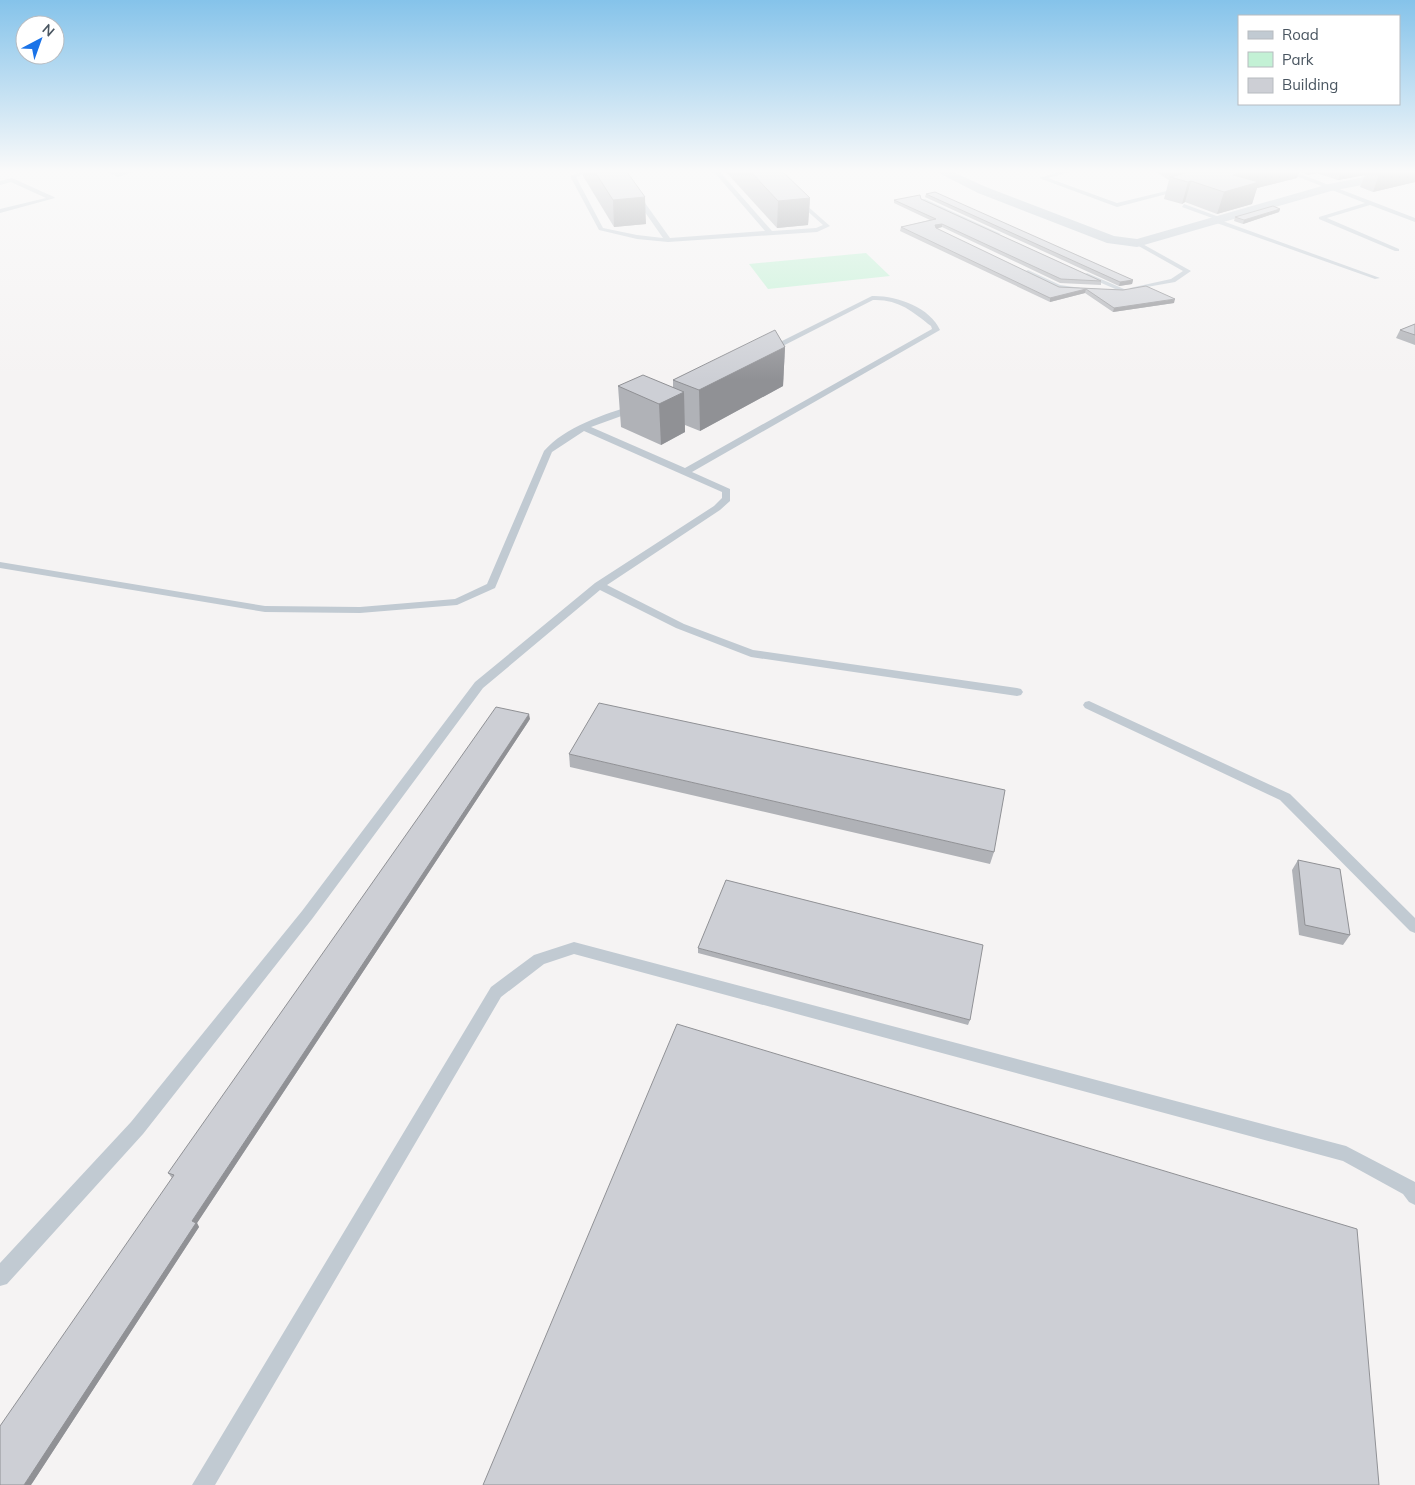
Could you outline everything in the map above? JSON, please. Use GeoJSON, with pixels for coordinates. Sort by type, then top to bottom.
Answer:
{"type":"FeatureCollection","features":[{"type":"Feature","properties":{"kind":"street"},"geometry":{"type":"LineString","coordinates":[[1123,241],[1137,243],[1143,241]]}},
{"type":"Feature","properties":{"kind":"lane"},"geometry":{"type":"LineString","coordinates":[[1277,241],[1377,278]]}},
{"type":"Feature","properties":{"kind":"lane"},"geometry":{"type":"LineString","coordinates":[[1376,241],[1397,250]]}},
{"type":"Feature","properties":{"kind":"lane"},"geometry":{"type":"LineString","coordinates":[[1103,289],[1122,290],[1174,281],[1188,271],[1137,243]]}},
{"type":"Feature","properties":{"kind":"lane"},"geometry":{"type":"LineString","coordinates":[[1016,266],[1059,287],[1083,288]]}},
{"type":"Feature","properties":{"kind":"lane"},"geometry":{"type":"LineString","coordinates":[[1077,270],[1122,290]]}},
{"type":"Feature","properties":{"kind":"lane"},"geometry":{"type":"LineString","coordinates":[[684,472],[936,330],[934,325],[902,300],[887,296],[872,298],[759,354]]}},
{"type":"Feature","properties":{"kind":"lane"},"geometry":{"type":"LineString","coordinates":[[0,564],[265,609],[360,610],[456,602],[491,586],[548,451],[564,438],[583,427],[645,404]]}},
{"type":"Feature","properties":{"kind":"lane"},"geometry":{"type":"LineString","coordinates":[[0,1277],[137,1128],[307,915],[479,685],[599,585],[717,508],[727,499],[727,492],[583,427]]}},
{"type":"Feature","properties":{"kind":"lane"},"geometry":{"type":"LineString","coordinates":[[599,585],[680,626],[751,653],[1017,692]]}},
{"type":"Feature","properties":{"kind":"lane"},"geometry":{"type":"LineString","coordinates":[[1088,705],[1285,797],[1415,927]]}},
{"type":"Feature","properties":{"kind":"lane"},"geometry":{"type":"LineString","coordinates":[[203,1485],[496,992],[539,959],[574,948],[1346,1154],[1409,1188],[1415,1196]]}},
{"type":"Feature","properties":{"kind":"green space"},"geometry":{"type":"Polygon","coordinates":[[[866,253],[890,276],[768,289],[749,264],[866,253]]]}},
{"type":"Feature","properties":{"kind":"building"},"geometry":{"type":"Polygon","coordinates":[[[931,241],[964,241],[1059,287],[1123,290],[1146,286],[1175,299],[1114,308],[1086,289],[1050,298],[931,241]]]}},
{"type":"Feature","properties":{"kind":"building"},"geometry":{"type":"Polygon","coordinates":[[[979,241],[1014,241],[1101,281],[1061,279],[979,241]]]}},
{"type":"Feature","properties":{"kind":"building"},"geometry":{"type":"Polygon","coordinates":[[[1030,241],[1046,241],[1133,280],[1120,282],[1030,241]]]}},
{"type":"Feature","properties":{"kind":"building"},"geometry":{"type":"Polygon","coordinates":[[[1415,324],[1415,335],[1400,330],[1415,324]]]}},
{"type":"Feature","properties":{"kind":"building"},"geometry":{"type":"Polygon","coordinates":[[[775,330],[785,347],[699,390],[673,380],[775,330]]]}},
{"type":"Feature","properties":{"kind":"building"},"geometry":{"type":"Polygon","coordinates":[[[643,375],[684,392],[659,404],[618,386],[643,375]]]}},
{"type":"Feature","properties":{"kind":"building"},"geometry":{"type":"Polygon","coordinates":[[[599,703],[1005,790],[994,852],[569,754],[599,703]]]}},
{"type":"Feature","properties":{"kind":"building"},"geometry":{"type":"Polygon","coordinates":[[[496,707],[529,714],[192,1221],[196,1223],[24,1485],[0,1485],[0,1426],[174,1175],[168,1173],[496,707]]]}},
{"type":"Feature","properties":{"kind":"building"},"geometry":{"type":"Polygon","coordinates":[[[1298,860],[1340,869],[1350,935],[1305,925],[1298,860]]]}},
{"type":"Feature","properties":{"kind":"building"},"geometry":{"type":"Polygon","coordinates":[[[726,880],[983,945],[970,1020],[698,948],[726,880]]]}},
{"type":"Feature","properties":{"kind":"building"},"geometry":{"type":"Polygon","coordinates":[[[677,1024],[1357,1229],[1379,1485],[483,1485],[677,1024]]]}}]}
